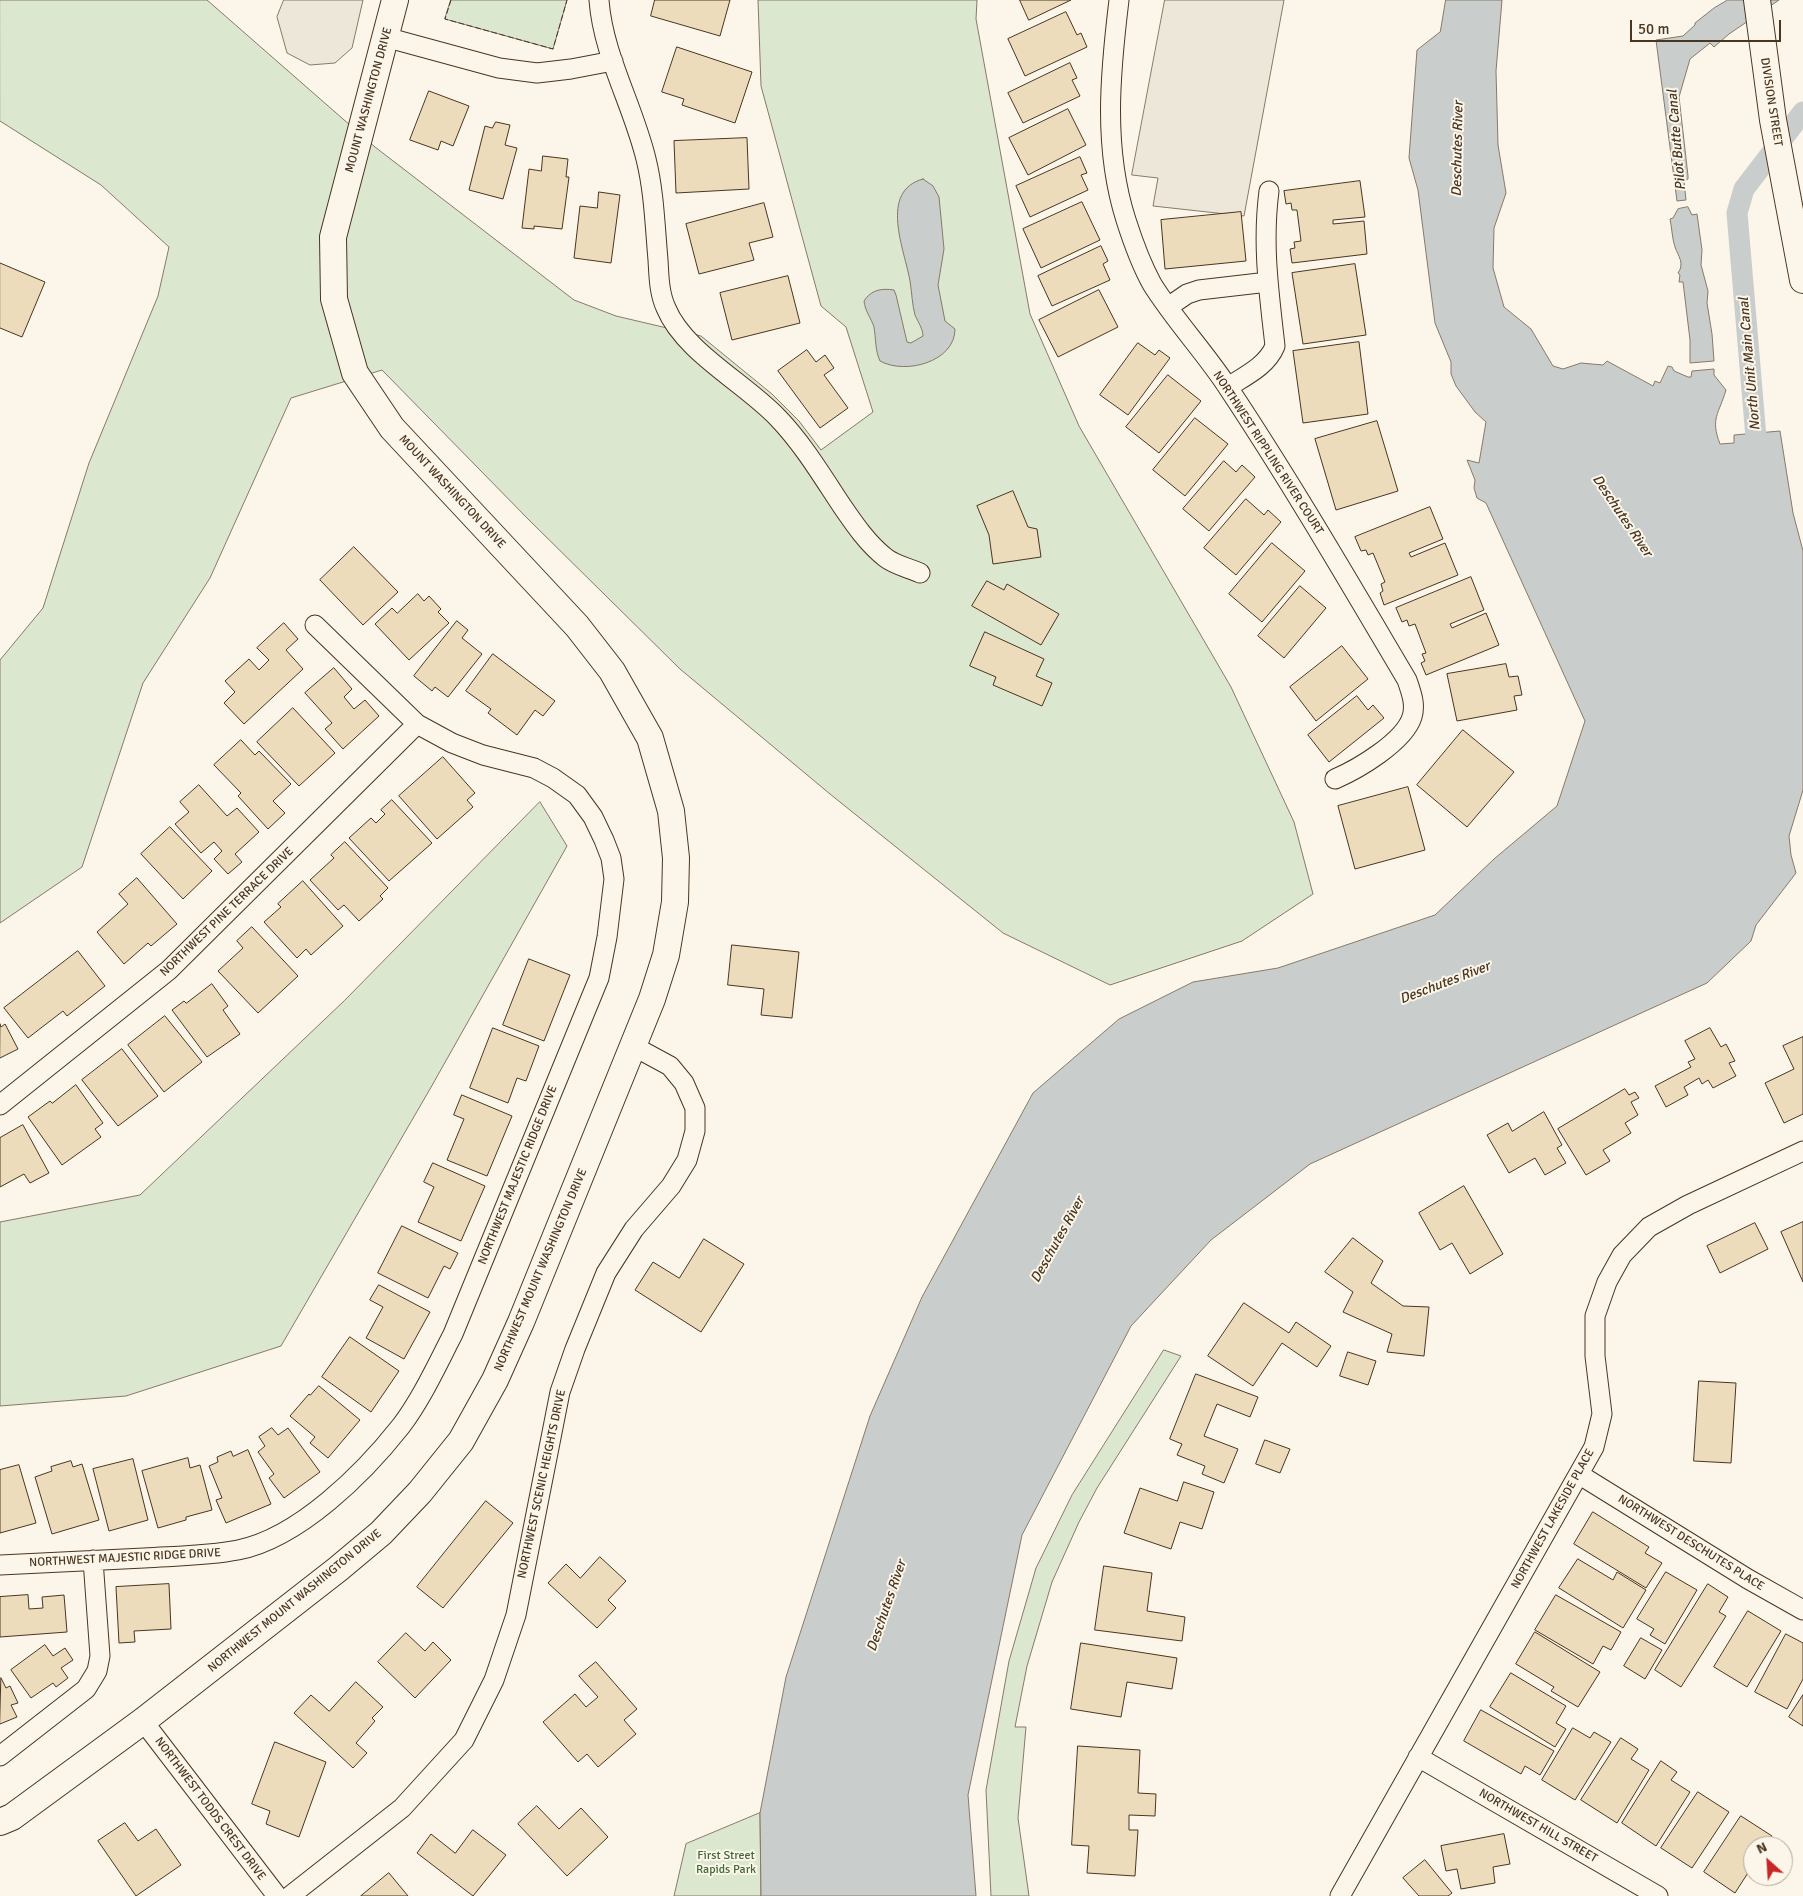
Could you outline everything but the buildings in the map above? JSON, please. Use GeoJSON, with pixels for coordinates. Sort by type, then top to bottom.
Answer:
{"type":"FeatureCollection","features":[{"type":"Feature","properties":{"kind":"main road","name":"MOUNT WASHINGTON DRIVE"},"geometry":{"type":"LineString","coordinates":[[395,0],[333,237],[334,299],[355,373],[392,428],[577,626],[612,670],[634,706],[650,738],[663,776],[671,811],[676,858],[675,902],[666,955]]}},
{"type":"Feature","properties":{"kind":"main road","name":"DIVISION STREET"},"geometry":{"type":"LineString","coordinates":[[1757,0],[1773,120],[1803,280]]}},
{"type":"Feature","properties":{"kind":"main road","name":"NORTHWEST MOUNT WASHINGTON DRIVE"},"geometry":{"type":"LineString","coordinates":[[0,1822],[12,1817],[143,1721],[338,1569],[381,1533],[420,1492],[461,1441],[494,1380],[521,1322],[652,999],[666,955]]}},
{"type":"Feature","properties":{"kind":"street"},"geometry":{"type":"LineString","coordinates":[[599,0],[600,13],[613,61],[634,118],[646,160],[660,287],[665,307],[674,324],[698,351],[753,395],[778,418],[800,444],[859,532],[886,558],[920,573]]}},
{"type":"Feature","properties":{"kind":"street","name":"NORTHWEST RIPPLING RIVER COURT"},"geometry":{"type":"LineString","coordinates":[[1119,0],[1109,99],[1110,139],[1116,182],[1125,218],[1138,255],[1152,283],[1228,387],[1323,539],[1407,680],[1414,699],[1412,717],[1403,734],[1359,768],[1336,779]]}},
{"type":"Feature","properties":{"kind":"street"},"geometry":{"type":"LineString","coordinates":[[385,37],[499,68],[537,73],[613,61]]}},
{"type":"Feature","properties":{"kind":"street"},"geometry":{"type":"LineString","coordinates":[[1228,387],[1263,363],[1271,355],[1275,346],[1265,254],[1265,221],[1269,191]]}},
{"type":"Feature","properties":{"kind":"street"},"geometry":{"type":"LineString","coordinates":[[1168,307],[1187,294],[1199,290],[1268,282]]}},
{"type":"Feature","properties":{"kind":"street","name":"NORTHWEST MAJESTIC RIDGE DRIVE"},"geometry":{"type":"LineString","coordinates":[[0,1565],[200,1555],[240,1550],[276,1536],[314,1514],[359,1474],[401,1425],[430,1379],[453,1334],[599,978],[608,937],[614,879],[611,858],[593,817],[577,795],[553,778],[534,768],[452,744],[418,724],[315,625]]}},
{"type":"Feature","properties":{"kind":"street","name":"NORTHWEST PINE TERRACE DRIVE"},"geometry":{"type":"LineString","coordinates":[[0,1105],[170,970],[418,724]]}},
{"type":"Feature","properties":{"kind":"street","name":"NORTHWEST SCENIC HEIGHTS DRIVE"},"geometry":{"type":"LineString","coordinates":[[290,1896],[402,1808],[464,1740],[494,1680],[516,1616],[560,1392],[575,1349],[606,1273],[634,1229],[671,1186],[687,1160],[695,1131],[694,1108],[684,1083],[670,1066],[633,1046]]}},
{"type":"Feature","properties":{"kind":"street","name":"NORTHWEST LAKESIDE PLACE"},"geometry":{"type":"LineString","coordinates":[[1340,1896],[1594,1447],[1602,1414],[1594,1356],[1595,1316],[1607,1282],[1622,1254],[1649,1226],[1688,1205],[1803,1151]]}},
{"type":"Feature","properties":{"kind":"street","name":"NORTHWEST DESCHUTES PLACE"},"geometry":{"type":"LineString","coordinates":[[1580,1474],[1748,1579],[1803,1610]]}},
{"type":"Feature","properties":{"kind":"street"},"geometry":{"type":"LineString","coordinates":[[0,1756],[86,1689],[97,1671],[100,1656],[93,1560]]}},
{"type":"Feature","properties":{"kind":"street","name":"NORTHWEST TODDS CREST DRIVE"},"geometry":{"type":"LineString","coordinates":[[143,1721],[277,1896]]}},
{"type":"Feature","properties":{"kind":"street","name":"NORTHWEST HILL STREET"},"geometry":{"type":"LineString","coordinates":[[1418,1757],[1658,1896]]}},
{"type":"Feature","properties":{"kind":"green space"},"geometry":{"type":"Polygon","coordinates":[[[0,0],[207,0],[375,147],[574,300],[616,316],[701,336],[772,394],[799,421],[821,450],[873,412],[846,327],[821,306],[761,86],[758,0],[977,0],[976,19],[1030,314],[1079,426],[1231,687],[1294,822],[1313,894],[1242,941],[1110,985],[1003,933],[830,794],[680,669],[529,520],[382,370],[291,398],[210,578],[143,683],[82,867],[0,923],[0,660],[43,608],[89,463],[158,296],[169,247],[101,185],[0,121],[0,0]]]}},
{"type":"Feature","properties":{"kind":"green space"},"geometry":{"type":"Polygon","coordinates":[[[451,0],[567,0],[553,49],[445,19],[451,0]]]}},
{"type":"Feature","properties":{"kind":"green space"},"geometry":{"type":"Polygon","coordinates":[[[540,802],[567,846],[430,1089],[281,1346],[126,1396],[0,1406],[0,1222],[140,1195],[344,1001],[540,802]]]}},
{"type":"Feature","properties":{"kind":"green space"},"geometry":{"type":"Polygon","coordinates":[[[1164,1350],[1181,1356],[1097,1488],[1079,1522],[1052,1582],[1027,1666],[1015,1727],[1026,1727],[1018,1818],[1029,1896],[991,1896],[986,1790],[1009,1661],[1036,1568],[1072,1495],[1164,1350]]]}},
{"type":"Feature","properties":{"kind":"green space","name":"First Street Rapids Park"},"geometry":{"type":"Polygon","coordinates":[[[760,1813],[761,1896],[674,1896],[686,1844],[760,1813]]]}},
{"type":"Feature","properties":{"kind":"shaded area"},"geometry":{"type":"Polygon","coordinates":[[[284,0],[363,0],[352,48],[335,63],[310,65],[287,53],[277,17],[284,0]]]}},
{"type":"Feature","properties":{"kind":"shaded area"},"geometry":{"type":"Polygon","coordinates":[[[1165,0],[1284,0],[1244,216],[1153,206],[1158,178],[1132,175],[1165,0]]]}},
{"type":"Feature","properties":{"kind":"water","name":"Deschutes River"},"geometry":{"type":"Polygon","coordinates":[[[1446,0],[1502,0],[1496,71],[1498,145],[1506,193],[1494,228],[1493,268],[1504,307],[1531,329],[1553,366],[1563,369],[1581,363],[1603,365],[1607,361],[1653,386],[1655,381],[1660,383],[1668,366],[1688,377],[1691,377],[1692,371],[1714,369],[1714,375],[1726,390],[1716,422],[1720,444],[1734,443],[1734,435],[1780,431],[1793,513],[1803,551],[1803,790],[1789,836],[1791,855],[1796,873],[1756,925],[1751,941],[1707,983],[1310,1164],[1211,1240],[1131,1326],[1022,1535],[968,1795],[976,1896],[761,1896],[760,1813],[786,1677],[870,1416],[922,1297],[1033,1093],[1119,1019],[1193,982],[1278,968],[1435,915],[1494,859],[1557,806],[1585,721],[1486,503],[1477,498],[1474,488],[1475,480],[1467,460],[1479,463],[1486,422],[1475,412],[1456,386],[1451,374],[1451,362],[1435,323],[1418,190],[1409,158],[1417,50],[1440,32],[1446,0]]]}},
{"type":"Feature","properties":{"kind":"water","name":"Pilot Butte Canal"},"geometry":{"type":"Polygon","coordinates":[[[1728,0],[1779,0],[1729,34],[1714,47],[1710,43],[1690,59],[1679,97],[1688,179],[1684,181],[1686,200],[1677,201],[1656,40],[1683,36],[1695,23],[1728,0]]]}},
{"type":"Feature","properties":{"kind":"water"},"geometry":{"type":"Polygon","coordinates":[[[923,179],[933,186],[939,197],[944,249],[938,285],[945,321],[955,329],[953,340],[947,350],[938,357],[927,363],[902,367],[880,361],[876,349],[874,327],[864,301],[870,294],[877,291],[885,289],[894,290],[907,342],[911,343],[923,336],[914,311],[910,281],[900,239],[898,209],[901,196],[909,186],[923,179]]]}},
{"type":"Feature","properties":{"kind":"water"},"geometry":{"type":"Polygon","coordinates":[[[1688,207],[1692,215],[1697,214],[1702,250],[1701,265],[1708,291],[1707,303],[1714,361],[1690,363],[1690,340],[1683,282],[1679,282],[1680,275],[1678,273],[1681,263],[1674,244],[1670,219],[1673,218],[1678,209],[1688,207]]]}},
{"type":"Feature","properties":{"kind":"waterway","name":"North Unit Main Canal"},"geometry":{"type":"LineString","coordinates":[[1758,461],[1737,213],[1744,189],[1803,112]]}},
{"type":"Feature","properties":{"kind":"fence"},"geometry":{"type":"LineString","coordinates":[[451,0],[445,19],[553,49],[567,0]]}}]}
